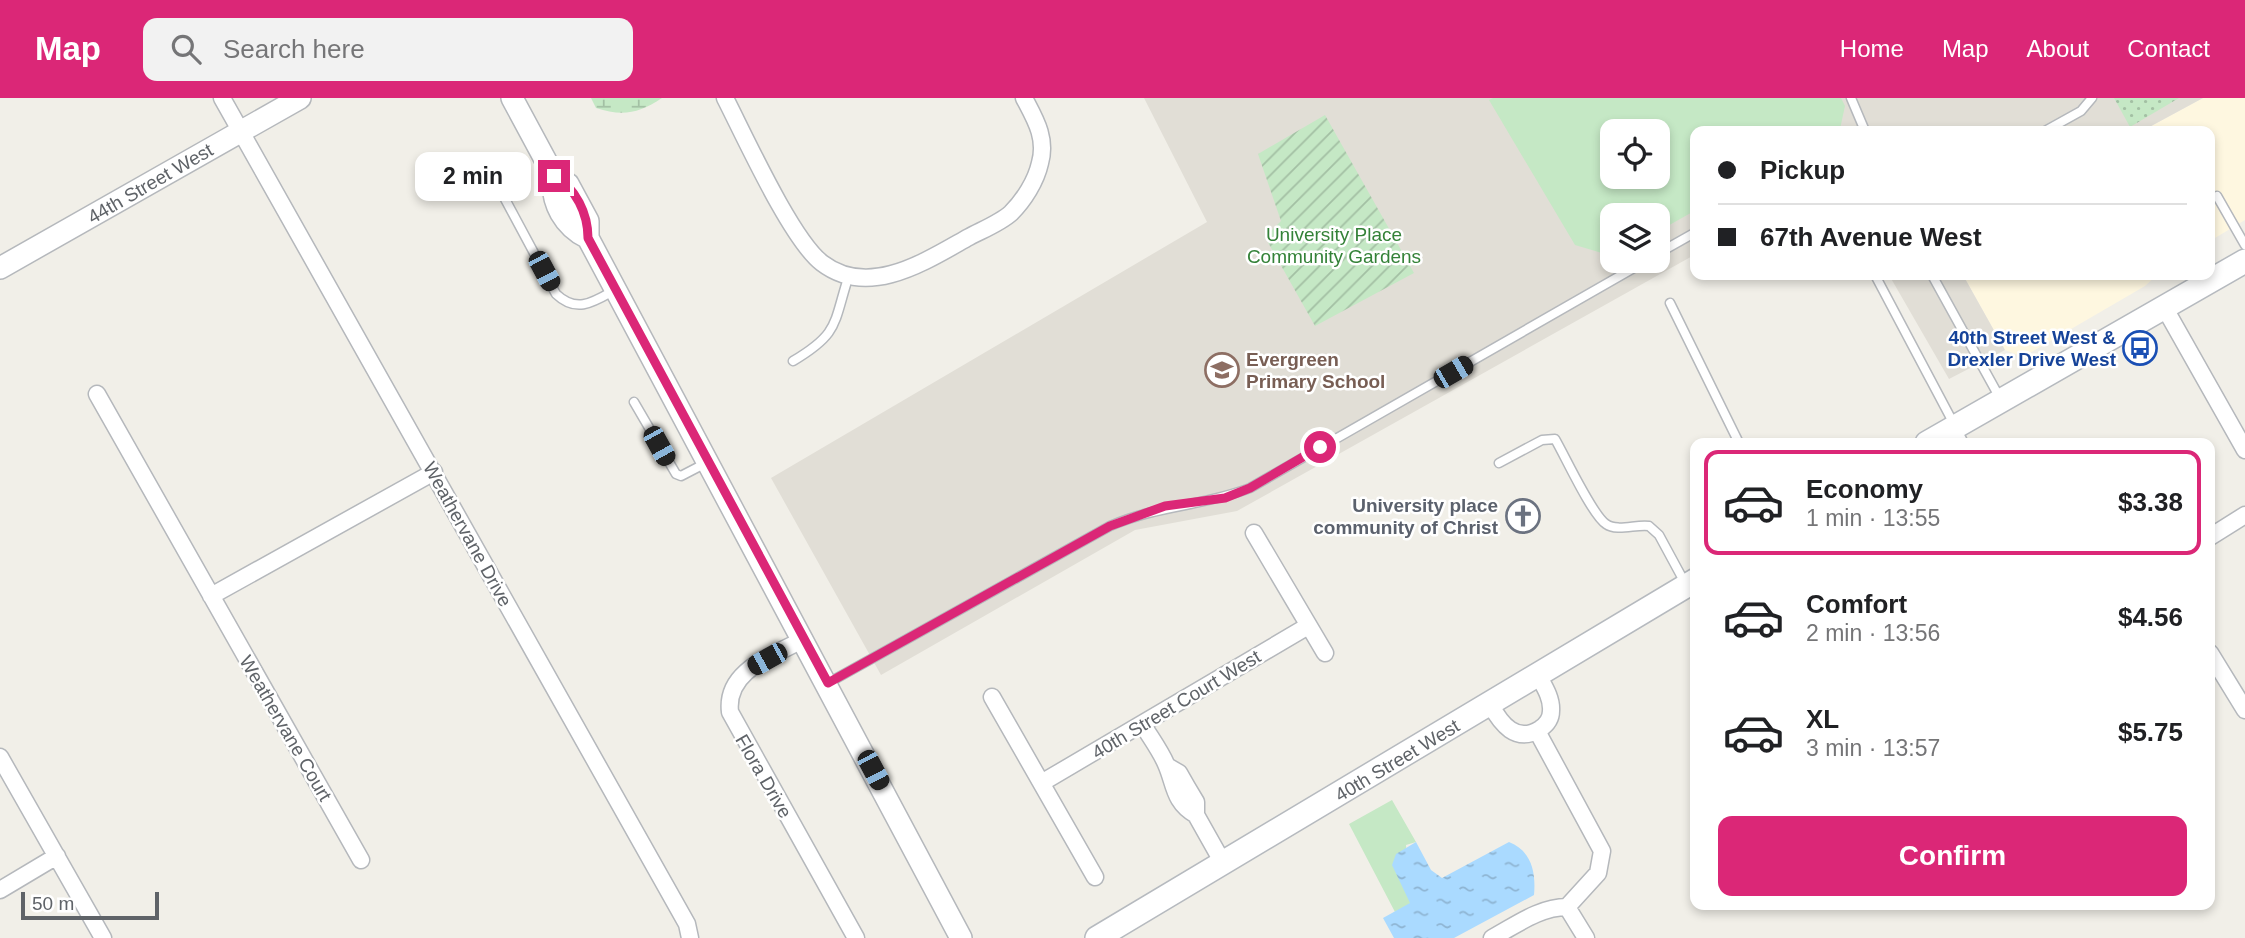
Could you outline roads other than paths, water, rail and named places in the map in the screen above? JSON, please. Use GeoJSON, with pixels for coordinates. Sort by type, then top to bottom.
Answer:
{"type":"FeatureCollection","features":[{"type":"Feature","properties":{"kind":"main road"},"geometry":{"type":"LineString","coordinates":[[2215,277],[2245,261]]}},
{"type":"Feature","properties":{"kind":"main road"},"geometry":{"type":"LineString","coordinates":[[1959,434],[2001,400],[2210,280]]}},
{"type":"Feature","properties":{"kind":"main road","name":"40th Street West"},"geometry":{"type":"LineString","coordinates":[[1097,938],[1690,584]]}},
{"type":"Feature","properties":{"kind":"street","name":"Weathervane Drive"},"geometry":{"type":"LineString","coordinates":[[222,98],[687,924],[690,938]]}},
{"type":"Feature","properties":{"kind":"street","name":"44th Street West"},"geometry":{"type":"LineString","coordinates":[[0,268],[300,98]]}},
{"type":"Feature","properties":{"kind":"street"},"geometry":{"type":"LineString","coordinates":[[512,98],[554,176],[568,184],[588,221],[588,238],[828,683],[961,938]]}},
{"type":"Feature","properties":{"kind":"street"},"geometry":{"type":"LineString","coordinates":[[724,98],[800,238],[822,263],[849,275],[875,278],[898,273],[1009,214],[1034,180],[1041,163],[1040,128],[1024,98]]}},
{"type":"Feature","properties":{"kind":"street"},"geometry":{"type":"LineString","coordinates":[[2163,305],[2245,450]]}},
{"type":"Feature","properties":{"kind":"street","name":"Weathervane Court"},"geometry":{"type":"LineString","coordinates":[[97,394],[361,860]]}},
{"type":"Feature","properties":{"kind":"street"},"geometry":{"type":"LineString","coordinates":[[211,596],[434,472]]}},
{"type":"Feature","properties":{"kind":"street"},"geometry":{"type":"LineString","coordinates":[[2215,534],[2245,515]]}},
{"type":"Feature","properties":{"kind":"street"},"geometry":{"type":"LineString","coordinates":[[1254,533],[1325,653]]}},
{"type":"Feature","properties":{"kind":"street","name":"40th Street Court West"},"geometry":{"type":"LineString","coordinates":[[1043,782],[1308,626]]}},
{"type":"Feature","properties":{"kind":"street","name":"Flora Drive"},"geometry":{"type":"LineString","coordinates":[[804,639],[743,674],[730,694],[730,712],[856,938]]}},
{"type":"Feature","properties":{"kind":"street"},"geometry":{"type":"LineString","coordinates":[[2215,661],[2245,710]]}},
{"type":"Feature","properties":{"kind":"street"},"geometry":{"type":"LineString","coordinates":[[1490,704],[1501,724],[1515,733],[1528,735],[1537,731],[1546,725],[1551,715],[1549,696],[1538,676]]}},
{"type":"Feature","properties":{"kind":"street"},"geometry":{"type":"LineString","coordinates":[[992,697],[1095,877]]}},
{"type":"Feature","properties":{"kind":"street"},"geometry":{"type":"LineString","coordinates":[[1143,725],[1167,766],[1179,773],[1196,802],[1196,815],[1223,863]]}},
{"type":"Feature","properties":{"kind":"street"},"geometry":{"type":"LineString","coordinates":[[1492,938],[1561,907],[1598,873],[1602,851],[1537,731]]}},
{"type":"Feature","properties":{"kind":"street"},"geometry":{"type":"LineString","coordinates":[[0,757],[103,938]]}},
{"type":"Feature","properties":{"kind":"street"},"geometry":{"type":"LineString","coordinates":[[0,890],[57,856]]}},
{"type":"Feature","properties":{"kind":"street"},"geometry":{"type":"LineString","coordinates":[[1561,907],[1586,938]]}},
{"type":"Feature","properties":{"kind":"lane"},"geometry":{"type":"LineString","coordinates":[[1851,98],[1863,126]]}},
{"type":"Feature","properties":{"kind":"lane"},"geometry":{"type":"LineString","coordinates":[[2054,126],[2081,111],[2092,98]]}},
{"type":"Feature","properties":{"kind":"lane"},"geometry":{"type":"LineString","coordinates":[[483,158],[556,294],[565,302],[578,306],[588,305],[616,290]]}},
{"type":"Feature","properties":{"kind":"lane"},"geometry":{"type":"LineString","coordinates":[[2217,196],[2245,245]]}},
{"type":"Feature","properties":{"kind":"lane"},"geometry":{"type":"LineString","coordinates":[[1670,247],[1690,235]]}},
{"type":"Feature","properties":{"kind":"lane"},"geometry":{"type":"LineString","coordinates":[[828,683],[1110,526],[1165,506],[1225,498],[1250,488],[1625,273]]}},
{"type":"Feature","properties":{"kind":"lane"},"geometry":{"type":"LineString","coordinates":[[793,361],[820,345],[832,332],[849,275]]}},
{"type":"Feature","properties":{"kind":"lane"},"geometry":{"type":"LineString","coordinates":[[1878,280],[1959,434]]}},
{"type":"Feature","properties":{"kind":"lane"},"geometry":{"type":"LineString","coordinates":[[1935,280],[2001,400]]}},
{"type":"Feature","properties":{"kind":"lane"},"geometry":{"type":"LineString","coordinates":[[1670,303],[1737,438]]}},
{"type":"Feature","properties":{"kind":"lane"},"geometry":{"type":"LineString","coordinates":[[634,402],[676,474],[681,476],[708,461]]}},
{"type":"Feature","properties":{"kind":"lane"},"geometry":{"type":"LineString","coordinates":[[1499,463],[1542,440],[1555,439],[1595,512],[1606,524],[1619,528],[1649,526],[1659,536],[1690,582]]}},
{"type":"Feature","properties":{"kind":"water"},"geometry":{"type":"Polygon","coordinates":[[[1416,842],[1431,870],[1442,878],[1509,842],[1528,857],[1533,871],[1534,895],[1454,938],[1394,938],[1383,918],[1410,903],[1392,865],[1396,854],[1416,842]]]}},
{"type":"Feature","properties":{"kind":"place","name":"40th Street West & Drexler Drive West"},"geometry":{"type":"Point","coordinates":[2140,348]}},
{"type":"Feature","properties":{"kind":"place","name":"Evergreen Primary School"},"geometry":{"type":"Point","coordinates":[1222,370]}},
{"type":"Feature","properties":{"kind":"place","name":"University place community of Christ"},"geometry":{"type":"Point","coordinates":[1523,516]}},
{"type":"Feature","properties":{"kind":"park label","name":"University Place Community Gardens"},"geometry":{"type":"Point","coordinates":[1334,245]}}]}
